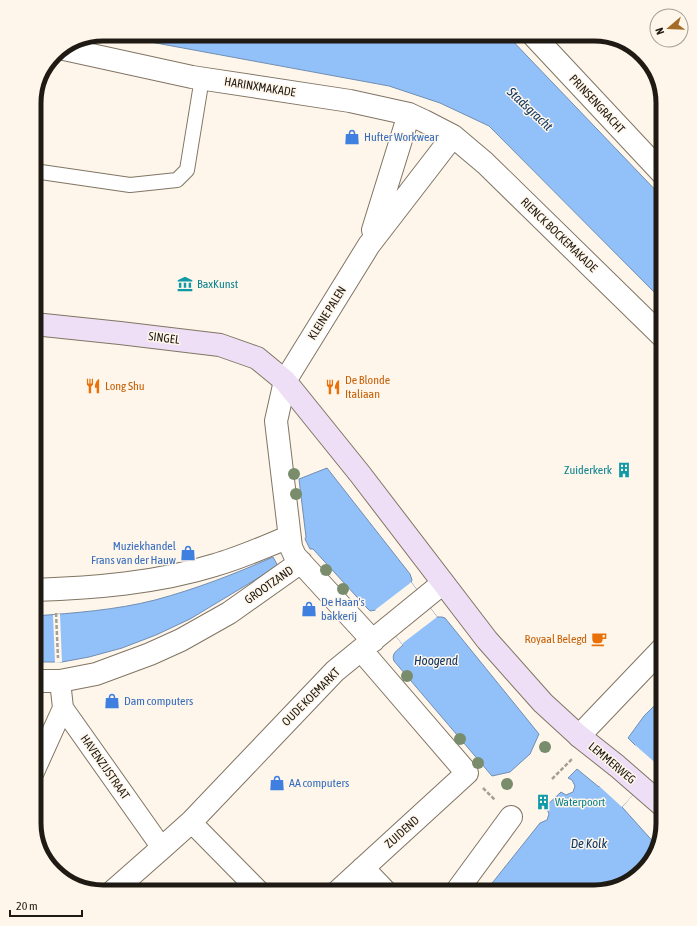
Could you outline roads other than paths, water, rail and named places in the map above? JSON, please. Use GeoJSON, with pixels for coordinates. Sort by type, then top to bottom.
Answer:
{"type":"FeatureCollection","features":[{"type":"Feature","properties":{"kind":"main road","name":"SINGEL"},"geometry":{"type":"LineString","coordinates":[[41,325],[220,345],[258,358],[285,381]]}},
{"type":"Feature","properties":{"kind":"main road"},"geometry":{"type":"LineString","coordinates":[[285,381],[360,474],[487,640],[538,697],[580,736]]}},
{"type":"Feature","properties":{"kind":"main road","name":"LEMMERWEG"},"geometry":{"type":"LineString","coordinates":[[580,736],[656,800]]}},
{"type":"Feature","properties":{"kind":"street","name":"PRINSENGRACHT"},"geometry":{"type":"LineString","coordinates":[[539,41],[656,167]]}},
{"type":"Feature","properties":{"kind":"street","name":"HARINXMAKADE"},"geometry":{"type":"LineString","coordinates":[[70,50],[202,78],[350,100],[409,114],[453,136]]}},
{"type":"Feature","properties":{"kind":"street","name":"KLEINE PALEN"},"geometry":{"type":"LineString","coordinates":[[368,244],[409,114]]}},
{"type":"Feature","properties":{"kind":"street","name":"KLEINE PALEN"},"geometry":{"type":"LineString","coordinates":[[285,381],[368,244],[453,136]]}},
{"type":"Feature","properties":{"kind":"street","name":"RIENCK BOCKEMAKADE"},"geometry":{"type":"LineString","coordinates":[[453,136],[485,163],[656,330]]}},
{"type":"Feature","properties":{"kind":"street"},"geometry":{"type":"LineString","coordinates":[[41,590],[80,589],[172,576],[242,556],[289,537],[276,421],[285,381]]}},
{"type":"Feature","properties":{"kind":"street","name":"GROOTZAND"},"geometry":{"type":"LineString","coordinates":[[41,678],[59,672],[103,672],[124,665],[181,640],[229,613],[301,562],[295,556],[289,537]]}},
{"type":"Feature","properties":{"kind":"street"},"geometry":{"type":"LineString","coordinates":[[301,562],[374,639]]}},
{"type":"Feature","properties":{"kind":"street","name":"OUDE KOEMARKT"},"geometry":{"type":"LineString","coordinates":[[120,885],[191,822],[335,671],[443,583]]}},
{"type":"Feature","properties":{"kind":"street","name":"ZUIDEND"},"geometry":{"type":"LineString","coordinates":[[345,885],[467,773],[374,639]]}},
{"type":"Feature","properties":{"kind":"street"},"geometry":{"type":"LineString","coordinates":[[580,736],[656,655]]}},
{"type":"Feature","properties":{"kind":"street","name":"HAVENZIJSTRAAT"},"geometry":{"type":"LineString","coordinates":[[59,672],[63,708],[162,848]]}},
{"type":"Feature","properties":{"kind":"street"},"geometry":{"type":"LineString","coordinates":[[41,757],[63,708]]}},
{"type":"Feature","properties":{"kind":"street"},"geometry":{"type":"LineString","coordinates":[[461,885],[511,817]]}},
{"type":"Feature","properties":{"kind":"street"},"geometry":{"type":"LineString","coordinates":[[191,822],[253,885]]}},
{"type":"Feature","properties":{"kind":"street"},"geometry":{"type":"LineString","coordinates":[[363,868],[379,885]]}},
{"type":"Feature","properties":{"kind":"lane"},"geometry":{"type":"LineString","coordinates":[[41,172],[130,185],[177,180],[187,170],[202,78]]}},
{"type":"Feature","properties":{"kind":"water","name":"Stadsgracht"},"geometry":{"type":"Polygon","coordinates":[[[145,41],[513,41],[656,191],[656,294],[489,126],[440,103],[389,86],[145,41]]]}},
{"type":"Feature","properties":{"kind":"water","name":"Hoogend"},"geometry":{"type":"Polygon","coordinates":[[[327,468],[410,574],[412,580],[411,582],[437,617],[445,618],[539,734],[530,754],[510,772],[492,776],[394,661],[394,654],[403,645],[376,610],[370,611],[313,549],[310,549],[305,539],[299,479],[327,468]]]}},
{"type":"Feature","properties":{"kind":"water"},"geometry":{"type":"Polygon","coordinates":[[[273,557],[278,566],[190,619],[156,635],[122,648],[89,657],[62,662],[41,662],[41,615],[110,609],[155,600],[215,581],[273,557]]]}},
{"type":"Feature","properties":{"kind":"water","name":"De Kolk"},"geometry":{"type":"Polygon","coordinates":[[[656,704],[656,768],[622,807],[653,842],[650,851],[641,864],[622,879],[606,884],[491,885],[540,823],[547,820],[549,814],[547,809],[544,808],[561,792],[566,795],[573,792],[575,786],[572,780],[568,778],[577,769],[599,787],[636,746],[628,738],[644,716],[656,704]]]}},
{"type":"Feature","properties":{"kind":"place","name":"Hufter Workwear"},"geometry":{"type":"Point","coordinates":[352,137]}},
{"type":"Feature","properties":{"kind":"place","name":"BaxKunst"},"geometry":{"type":"Point","coordinates":[185,284]}},
{"type":"Feature","properties":{"kind":"place","name":"Long Shu"},"geometry":{"type":"Point","coordinates":[93,386]}},
{"type":"Feature","properties":{"kind":"place","name":"De Blonde Italiaan"},"geometry":{"type":"Point","coordinates":[333,387]}},
{"type":"Feature","properties":{"kind":"place","name":"Zuiderkerk"},"geometry":{"type":"Point","coordinates":[624,470]}},
{"type":"Feature","properties":{"kind":"place","name":"Muziekhandel Frans van der Hauw"},"geometry":{"type":"Point","coordinates":[188,553]}},
{"type":"Feature","properties":{"kind":"place","name":"De Haan's bakkerij"},"geometry":{"type":"Point","coordinates":[309,609]}},
{"type":"Feature","properties":{"kind":"place","name":"Royaal Belegd"},"geometry":{"type":"Point","coordinates":[599,639]}},
{"type":"Feature","properties":{"kind":"place","name":"Dam computers"},"geometry":{"type":"Point","coordinates":[112,701]}},
{"type":"Feature","properties":{"kind":"place","name":"AA computers"},"geometry":{"type":"Point","coordinates":[277,783]}},
{"type":"Feature","properties":{"kind":"place","name":"Waterpoort"},"geometry":{"type":"Point","coordinates":[543,802]}}]}
